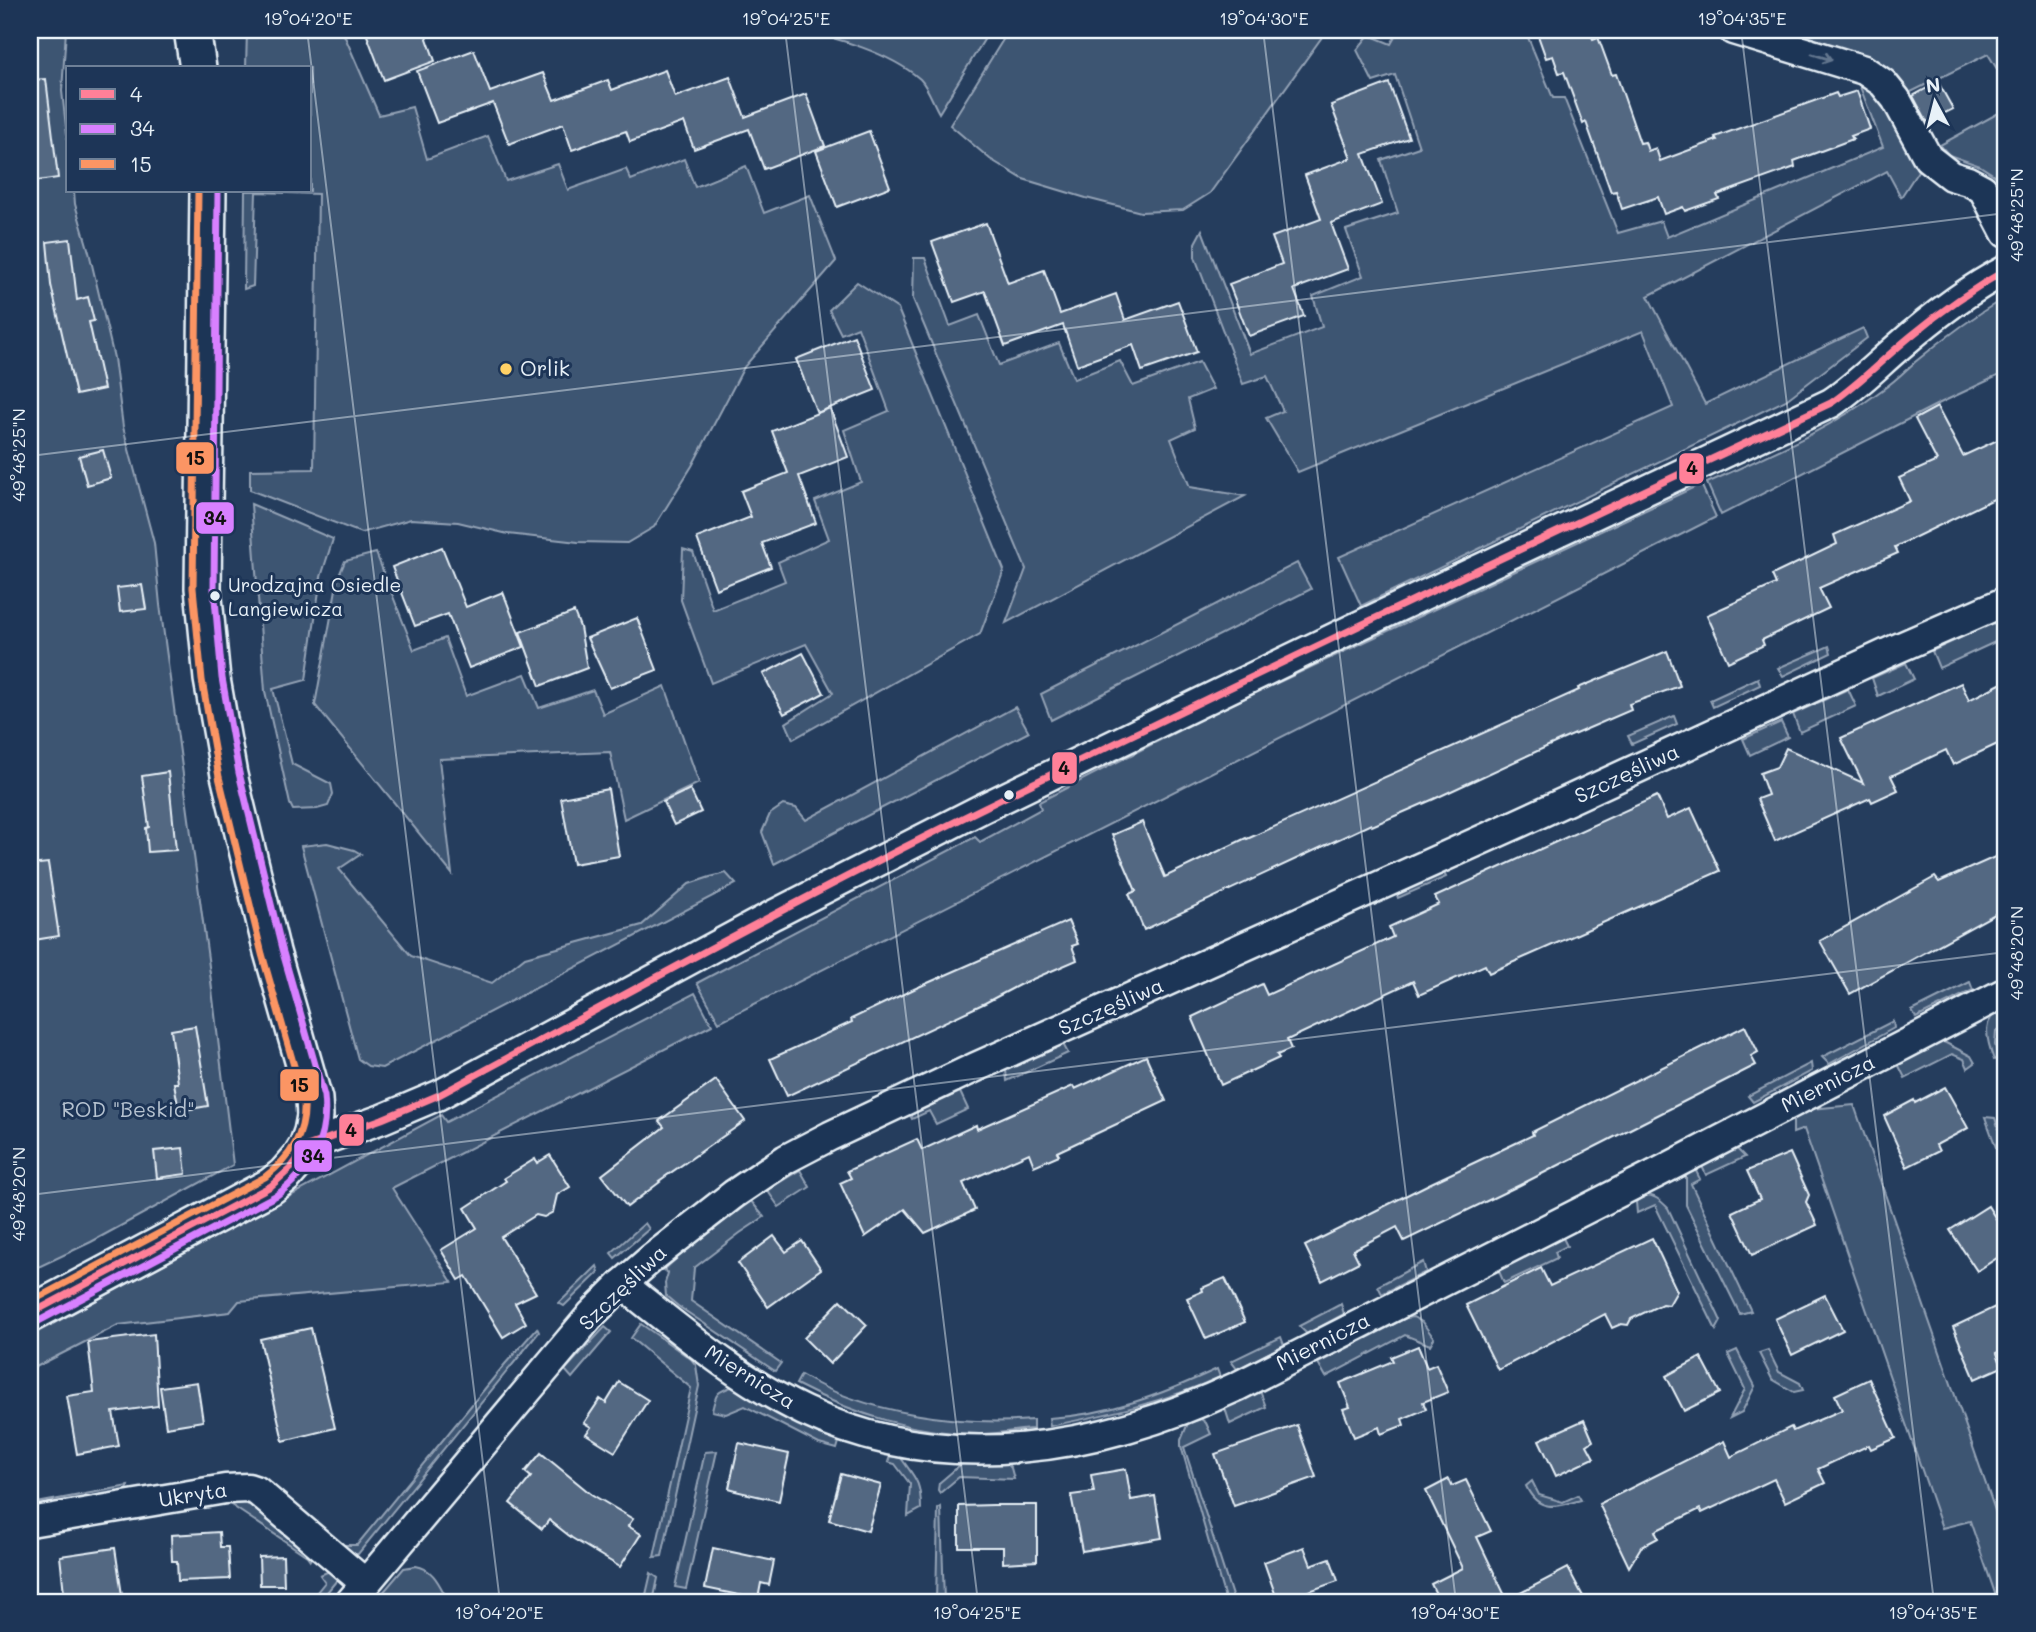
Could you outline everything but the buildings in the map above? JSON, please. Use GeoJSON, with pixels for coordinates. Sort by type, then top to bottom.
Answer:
{"type":"FeatureCollection","features":[{"type":"Feature","properties":{"kind":"street"},"geometry":{"type":"LineString","coordinates":[[192,30],[198,66]]}},
{"type":"Feature","properties":{"kind":"street"},"geometry":{"type":"LineString","coordinates":[[1733,30],[1864,70],[1883,83],[1896,99],[1928,158],[1951,176],[1968,181],[1983,190],[2006,233]]}},
{"type":"Feature","properties":{"kind":"street"},"geometry":{"type":"LineString","coordinates":[[30,1314],[271,1186],[299,1159],[307,1146],[315,1116],[314,1099],[272,951],[229,775],[212,679],[203,588],[208,192]]}},
{"type":"Feature","properties":{"kind":"street"},"geometry":{"type":"LineString","coordinates":[[307,1146],[439,1096],[773,915],[983,808],[1352,629],[1831,403],[1855,386],[1951,304],[2006,270]]}},
{"type":"Feature","properties":{"kind":"street","name":"Szczęśliwa"},"geometry":{"type":"LineString","coordinates":[[357,1593],[591,1315],[622,1284],[667,1246],[734,1194],[786,1159],[976,1067],[2006,601]]}},
{"type":"Feature","properties":{"kind":"street","name":"Miernicza"},"geometry":{"type":"LineString","coordinates":[[622,1284],[724,1363],[802,1410],[841,1426],[888,1440],[930,1448],[977,1451],[1032,1447],[1085,1438],[1161,1417],[1202,1403],[1238,1386],[2006,992]]}},
{"type":"Feature","properties":{"kind":"street","name":"Ukryta"},"geometry":{"type":"LineString","coordinates":[[30,1522],[225,1489],[248,1488],[257,1491],[357,1593]]}},
{"type":"Feature","properties":{"kind":"green space","name":"ROD \"Beskid\""},"geometry":{"type":"Polygon","coordinates":[[[30,30],[66,30],[62,91],[66,127],[66,192],[74,192],[114,358],[123,427],[154,543],[233,1165],[91,1242],[30,1271],[30,30]]]}},
{"type":"Feature","properties":{"kind":"green space"},"geometry":{"type":"Polygon","coordinates":[[[247,30],[342,30],[379,115],[412,107],[427,159],[488,136],[506,181],[558,164],[568,190],[626,169],[631,180],[684,159],[695,187],[746,166],[764,213],[810,195],[836,261],[744,367],[692,466],[654,527],[627,543],[578,542],[508,534],[458,522],[411,519],[361,533],[250,490],[250,470],[314,469],[318,194],[256,192],[312,192],[312,66],[246,66],[247,30]]]}},
{"type":"Feature","properties":{"kind":"green space"},"geometry":{"type":"Polygon","coordinates":[[[798,30],[990,30],[939,113],[920,79],[894,61],[845,42],[798,30]]]}},
{"type":"Feature","properties":{"kind":"green space"},"geometry":{"type":"Polygon","coordinates":[[[1009,30],[1327,30],[1210,193],[1183,210],[1141,212],[1023,179],[990,159],[950,125],[1009,30]]]}},
{"type":"Feature","properties":{"kind":"green space"},"geometry":{"type":"Polygon","coordinates":[[[1399,30],[1525,30],[1553,98],[1564,98],[1618,233],[1661,221],[1667,237],[1883,147],[1859,84],[1863,83],[1879,94],[1918,171],[1901,197],[1887,171],[1648,296],[1705,404],[1863,328],[1867,338],[1786,400],[1361,606],[1339,557],[1673,407],[1643,331],[1298,472],[1266,418],[1283,411],[1267,376],[1243,384],[1195,257],[1195,243],[1202,230],[1250,354],[1322,327],[1313,296],[1363,276],[1346,230],[1398,213],[1381,160],[1419,147],[1395,75],[1373,82],[1357,50],[1369,35],[1391,44],[1399,30]]]}},
{"type":"Feature","properties":{"kind":"green space"},"geometry":{"type":"Polygon","coordinates":[[[1769,30],[2006,30],[2006,84],[1988,54],[1909,93],[1886,66],[1853,52],[1769,30]]]}},
{"type":"Feature","properties":{"kind":"green space"},"geometry":{"type":"Polygon","coordinates":[[[2006,109],[2006,199],[1997,177],[1980,166],[1949,155],[1940,145],[2006,109]]]}},
{"type":"Feature","properties":{"kind":"green space"},"geometry":{"type":"Polygon","coordinates":[[[245,192],[256,192],[253,286],[244,289],[245,192]]]}},
{"type":"Feature","properties":{"kind":"green space"},"geometry":{"type":"Polygon","coordinates":[[[914,258],[925,258],[950,326],[979,315],[999,365],[1059,343],[1074,379],[1120,361],[1133,386],[1199,362],[1213,389],[1188,399],[1195,428],[1171,439],[1190,487],[1245,496],[1006,623],[1026,569],[913,299],[914,258]]]}},
{"type":"Feature","properties":{"kind":"green space"},"geometry":{"type":"Polygon","coordinates":[[[857,282],[898,309],[1004,570],[980,634],[793,739],[786,723],[833,693],[806,644],[711,683],[681,600],[683,549],[693,552],[713,610],[785,581],[778,562],[829,539],[815,501],[861,482],[844,430],[889,411],[858,327],[841,334],[829,310],[857,282]]]}},
{"type":"Feature","properties":{"kind":"green space"},"geometry":{"type":"Polygon","coordinates":[[[2006,297],[2006,372],[1721,515],[1707,483],[1798,441],[1862,404],[1959,328],[2006,297]]]}},
{"type":"Feature","properties":{"kind":"green space"},"geometry":{"type":"Polygon","coordinates":[[[1701,484],[1716,517],[719,1022],[697,983],[975,837],[980,842],[1041,809],[1039,802],[1211,714],[1701,484]]]}},
{"type":"Feature","properties":{"kind":"green space"},"geometry":{"type":"Polygon","coordinates":[[[251,504],[333,539],[321,577],[306,680],[273,689],[292,764],[331,784],[333,794],[328,806],[317,809],[293,810],[290,804],[265,691],[251,504]]]}},
{"type":"Feature","properties":{"kind":"green space"},"geometry":{"type":"Polygon","coordinates":[[[376,553],[414,650],[445,638],[466,696],[525,674],[539,708],[593,690],[603,714],[665,686],[699,783],[624,819],[610,752],[439,759],[452,874],[315,705],[338,578],[345,561],[376,553]]]}},
{"type":"Feature","properties":{"kind":"green space"},"geometry":{"type":"Polygon","coordinates":[[[1297,563],[1311,589],[1051,720],[1041,694],[1297,563]]]}},
{"type":"Feature","properties":{"kind":"green space"},"geometry":{"type":"Polygon","coordinates":[[[2003,618],[2006,637],[1939,668],[1932,651],[2003,618]]]}},
{"type":"Feature","properties":{"kind":"green space"},"geometry":{"type":"Polygon","coordinates":[[[1829,646],[1831,653],[1783,676],[1778,668],[1829,646]]]}},
{"type":"Feature","properties":{"kind":"green space"},"geometry":{"type":"Polygon","coordinates":[[[1906,663],[1914,679],[1878,696],[1872,678],[1906,663]]]}},
{"type":"Feature","properties":{"kind":"green space"},"geometry":{"type":"Polygon","coordinates":[[[1758,678],[1760,685],[1713,707],[1710,700],[1758,678]]]}},
{"type":"Feature","properties":{"kind":"green space"},"geometry":{"type":"Polygon","coordinates":[[[1848,689],[1856,706],[1800,732],[1793,714],[1848,689]]]}},
{"type":"Feature","properties":{"kind":"green space"},"geometry":{"type":"Polygon","coordinates":[[[1015,707],[1029,732],[774,864],[762,832],[770,814],[783,805],[796,808],[806,820],[1015,707]]]}},
{"type":"Feature","properties":{"kind":"green space"},"geometry":{"type":"Polygon","coordinates":[[[1674,716],[1677,724],[1632,744],[1628,736],[1674,716]]]}},
{"type":"Feature","properties":{"kind":"green space"},"geometry":{"type":"Polygon","coordinates":[[[1781,722],[1788,737],[1750,755],[1743,739],[1781,722]]]}},
{"type":"Feature","properties":{"kind":"green space"},"geometry":{"type":"Polygon","coordinates":[[[327,843],[361,854],[339,869],[411,956],[492,983],[525,957],[642,925],[689,884],[726,873],[736,884],[382,1068],[368,1066],[358,1059],[301,846],[327,843]]]}},
{"type":"Feature","properties":{"kind":"green space"},"geometry":{"type":"Polygon","coordinates":[[[1442,868],[1446,877],[1398,898],[1395,889],[1442,868]]]}},
{"type":"Feature","properties":{"kind":"green space"},"geometry":{"type":"Polygon","coordinates":[[[1970,982],[1973,990],[1916,1018],[1912,1011],[1970,982]]]}},
{"type":"Feature","properties":{"kind":"green space"},"geometry":{"type":"Polygon","coordinates":[[[695,993],[712,1025],[392,1188],[452,1282],[239,1301],[230,1312],[118,1325],[30,1370],[30,1336],[441,1115],[446,1122],[695,993]]]}},
{"type":"Feature","properties":{"kind":"green space"},"geometry":{"type":"Polygon","coordinates":[[[2006,1005],[2006,1026],[1996,1031],[1995,1045],[1999,1058],[1994,1060],[1987,1028],[1992,1016],[2006,1005]]]}},
{"type":"Feature","properties":{"kind":"green space"},"geometry":{"type":"Polygon","coordinates":[[[1893,1021],[1894,1028],[1829,1064],[1822,1057],[1893,1021]]]}},
{"type":"Feature","properties":{"kind":"green space"},"geometry":{"type":"Polygon","coordinates":[[[1942,1041],[1971,1056],[1975,1063],[1968,1068],[1964,1059],[1952,1054],[1905,1078],[1898,1064],[1942,1041]]]}},
{"type":"Feature","properties":{"kind":"green space"},"geometry":{"type":"Polygon","coordinates":[[[1063,1044],[1068,1053],[1007,1081],[1006,1070],[1063,1044]]]}},
{"type":"Feature","properties":{"kind":"green space"},"geometry":{"type":"Polygon","coordinates":[[[1811,1063],[1812,1071],[1753,1102],[1748,1096],[1811,1063]]]}},
{"type":"Feature","properties":{"kind":"green space"},"geometry":{"type":"Polygon","coordinates":[[[960,1092],[968,1109],[936,1124],[929,1111],[912,1119],[910,1115],[960,1092]]]}},
{"type":"Feature","properties":{"kind":"green space"},"geometry":{"type":"Polygon","coordinates":[[[1854,1105],[2006,1542],[2006,1602],[1998,1602],[1970,1521],[1942,1528],[1804,1129],[1793,1133],[1793,1118],[1810,1109],[1854,1105]]]}},
{"type":"Feature","properties":{"kind":"green space"},"geometry":{"type":"Polygon","coordinates":[[[1985,1117],[1995,1118],[2006,1150],[2006,1175],[1985,1117]]]}},
{"type":"Feature","properties":{"kind":"green space"},"geometry":{"type":"Polygon","coordinates":[[[1734,1146],[1745,1157],[1706,1175],[1701,1164],[1734,1146]]]}},
{"type":"Feature","properties":{"kind":"green space"},"geometry":{"type":"Polygon","coordinates":[[[1694,1167],[1700,1179],[1691,1184],[1751,1311],[1740,1314],[1686,1205],[1686,1172],[1694,1167]]]}},
{"type":"Feature","properties":{"kind":"green space"},"geometry":{"type":"Polygon","coordinates":[[[800,1170],[810,1187],[779,1207],[767,1190],[800,1170]]]}},
{"type":"Feature","properties":{"kind":"green space"},"geometry":{"type":"Polygon","coordinates":[[[1644,1195],[1657,1198],[1668,1208],[1721,1321],[1716,1330],[1655,1205],[1637,1213],[1636,1202],[1644,1195]]]}},
{"type":"Feature","properties":{"kind":"green space"},"geometry":{"type":"Polygon","coordinates":[[[751,1201],[764,1217],[694,1268],[691,1301],[781,1363],[775,1371],[666,1296],[665,1283],[668,1273],[664,1270],[751,1201]]]}},
{"type":"Feature","properties":{"kind":"green space"},"geometry":{"type":"Polygon","coordinates":[[[645,1223],[649,1229],[615,1258],[611,1253],[645,1223]]]}},
{"type":"Feature","properties":{"kind":"green space"},"geometry":{"type":"Polygon","coordinates":[[[1562,1236],[1567,1246],[1555,1252],[1557,1258],[1504,1283],[1498,1269],[1562,1236]]]}},
{"type":"Feature","properties":{"kind":"green space"},"geometry":{"type":"Polygon","coordinates":[[[1423,1262],[1426,1272],[1382,1294],[1378,1286],[1423,1262]]]}},
{"type":"Feature","properties":{"kind":"green space"},"geometry":{"type":"Polygon","coordinates":[[[597,1266],[599,1272],[564,1306],[559,1303],[597,1266]]]}},
{"type":"Feature","properties":{"kind":"green space"},"geometry":{"type":"Polygon","coordinates":[[[1341,1304],[1344,1314],[1307,1334],[1299,1326],[1341,1304]]]}},
{"type":"Feature","properties":{"kind":"green space"},"geometry":{"type":"Polygon","coordinates":[[[1413,1317],[1422,1322],[1434,1338],[1430,1345],[1405,1335],[1326,1377],[1318,1363],[1406,1318],[1413,1317]]]}},
{"type":"Feature","properties":{"kind":"green space"},"geometry":{"type":"Polygon","coordinates":[[[641,1324],[691,1359],[696,1365],[699,1386],[662,1556],[654,1557],[691,1388],[631,1338],[641,1324]]]}},
{"type":"Feature","properties":{"kind":"green space"},"geometry":{"type":"Polygon","coordinates":[[[605,1327],[611,1332],[572,1378],[565,1370],[605,1327]]]}},
{"type":"Feature","properties":{"kind":"green space"},"geometry":{"type":"Polygon","coordinates":[[[537,1328],[539,1332],[358,1554],[350,1554],[335,1545],[357,1545],[537,1328]]]}},
{"type":"Feature","properties":{"kind":"green space"},"geometry":{"type":"Polygon","coordinates":[[[1281,1337],[1284,1345],[1237,1369],[1231,1361],[1281,1337]]]}},
{"type":"Feature","properties":{"kind":"green space"},"geometry":{"type":"Polygon","coordinates":[[[1737,1350],[1755,1386],[1742,1412],[1730,1418],[1745,1389],[1728,1354],[1737,1350]]]}},
{"type":"Feature","properties":{"kind":"green space"},"geometry":{"type":"Polygon","coordinates":[[[1768,1350],[1779,1372],[1800,1383],[1803,1390],[1794,1392],[1772,1379],[1759,1353],[1768,1350]]]}},
{"type":"Feature","properties":{"kind":"green space"},"geometry":{"type":"Polygon","coordinates":[[[1217,1369],[1220,1377],[1179,1394],[1050,1426],[1049,1418],[1093,1413],[1135,1402],[1217,1369]]]}},
{"type":"Feature","properties":{"kind":"green space"},"geometry":{"type":"Polygon","coordinates":[[[801,1375],[826,1388],[883,1408],[975,1421],[1033,1420],[1033,1429],[984,1434],[911,1427],[863,1413],[818,1395],[796,1384],[801,1375]]]}},
{"type":"Feature","properties":{"kind":"green space"},"geometry":{"type":"Polygon","coordinates":[[[734,1386],[785,1417],[839,1442],[837,1449],[819,1444],[745,1406],[726,1414],[712,1411],[718,1394],[734,1386]]]}},
{"type":"Feature","properties":{"kind":"green space"},"geometry":{"type":"Polygon","coordinates":[[[1260,1391],[1266,1407],[1230,1424],[1225,1408],[1260,1391]]]}},
{"type":"Feature","properties":{"kind":"green space"},"geometry":{"type":"Polygon","coordinates":[[[1201,1419],[1211,1434],[1184,1447],[1234,1602],[1226,1602],[1181,1446],[1188,1423],[1201,1419]]]}},
{"type":"Feature","properties":{"kind":"green space"},"geometry":{"type":"Polygon","coordinates":[[[717,1451],[686,1589],[675,1587],[705,1452],[717,1451]]]}},
{"type":"Feature","properties":{"kind":"green space"},"geometry":{"type":"Polygon","coordinates":[[[890,1456],[901,1458],[919,1487],[921,1509],[908,1516],[910,1484],[895,1464],[888,1462],[890,1456]]]}},
{"type":"Feature","properties":{"kind":"green space"},"geometry":{"type":"Polygon","coordinates":[[[1006,1462],[1014,1479],[959,1477],[940,1493],[938,1490],[939,1483],[960,1465],[1006,1462]]]}},
{"type":"Feature","properties":{"kind":"green space"},"geometry":{"type":"Polygon","coordinates":[[[1532,1481],[1539,1495],[1563,1502],[1578,1495],[1581,1500],[1556,1506],[1542,1504],[1536,1501],[1526,1486],[1532,1481]]]}},
{"type":"Feature","properties":{"kind":"green space"},"geometry":{"type":"Polygon","coordinates":[[[128,1486],[126,1496],[40,1513],[32,1504],[128,1486]]]}},
{"type":"Feature","properties":{"kind":"green space"},"geometry":{"type":"Polygon","coordinates":[[[228,1497],[256,1505],[314,1554],[310,1560],[228,1503],[222,1504],[228,1497]]]}},
{"type":"Feature","properties":{"kind":"green space"},"geometry":{"type":"Polygon","coordinates":[[[941,1507],[944,1602],[936,1602],[938,1509],[941,1507]]]}},
{"type":"Feature","properties":{"kind":"green space"},"geometry":{"type":"Polygon","coordinates":[[[416,1566],[432,1575],[449,1602],[375,1602],[404,1568],[416,1566]]]}},
{"type":"Feature","properties":{"kind":"green space"},"geometry":{"type":"Polygon","coordinates":[[[332,1570],[337,1580],[319,1602],[309,1602],[325,1582],[320,1575],[332,1570]]]}},
{"type":"Feature","properties":{"kind":"green space"},"geometry":{"type":"Polygon","coordinates":[[[651,1573],[658,1578],[653,1602],[641,1602],[645,1599],[651,1573]]]}},
{"type":"Feature","properties":{"kind":"transit line","name":"15"},"geometry":{"type":"LineString","coordinates":[[30,1302],[265,1177],[295,1144],[304,1113],[304,1101],[262,954],[219,777],[202,680],[193,588],[198,192]]}},
{"type":"Feature","properties":{"kind":"transit line","name":"34"},"geometry":{"type":"LineString","coordinates":[[35,1323],[277,1195],[308,1164],[324,1126],[324,1096],[282,949],[239,773],[222,678],[214,588],[218,192]]}},
{"type":"Feature","properties":{"kind":"transit line","name":"4"},"geometry":{"type":"LineString","coordinates":[[30,1314],[271,1186],[291,1168],[307,1146],[439,1095],[916,841],[1301,654],[1831,403],[1934,318],[2006,270]]}},
{"type":"Feature","properties":{"kind":"place","name":"Orlik"},"geometry":{"type":"Point","coordinates":[506,369]}},
{"type":"Feature","properties":{"kind":"place","name":"Urodzajna Osiedle Langiewicza"},"geometry":{"type":"Point","coordinates":[215,596]}}]}
